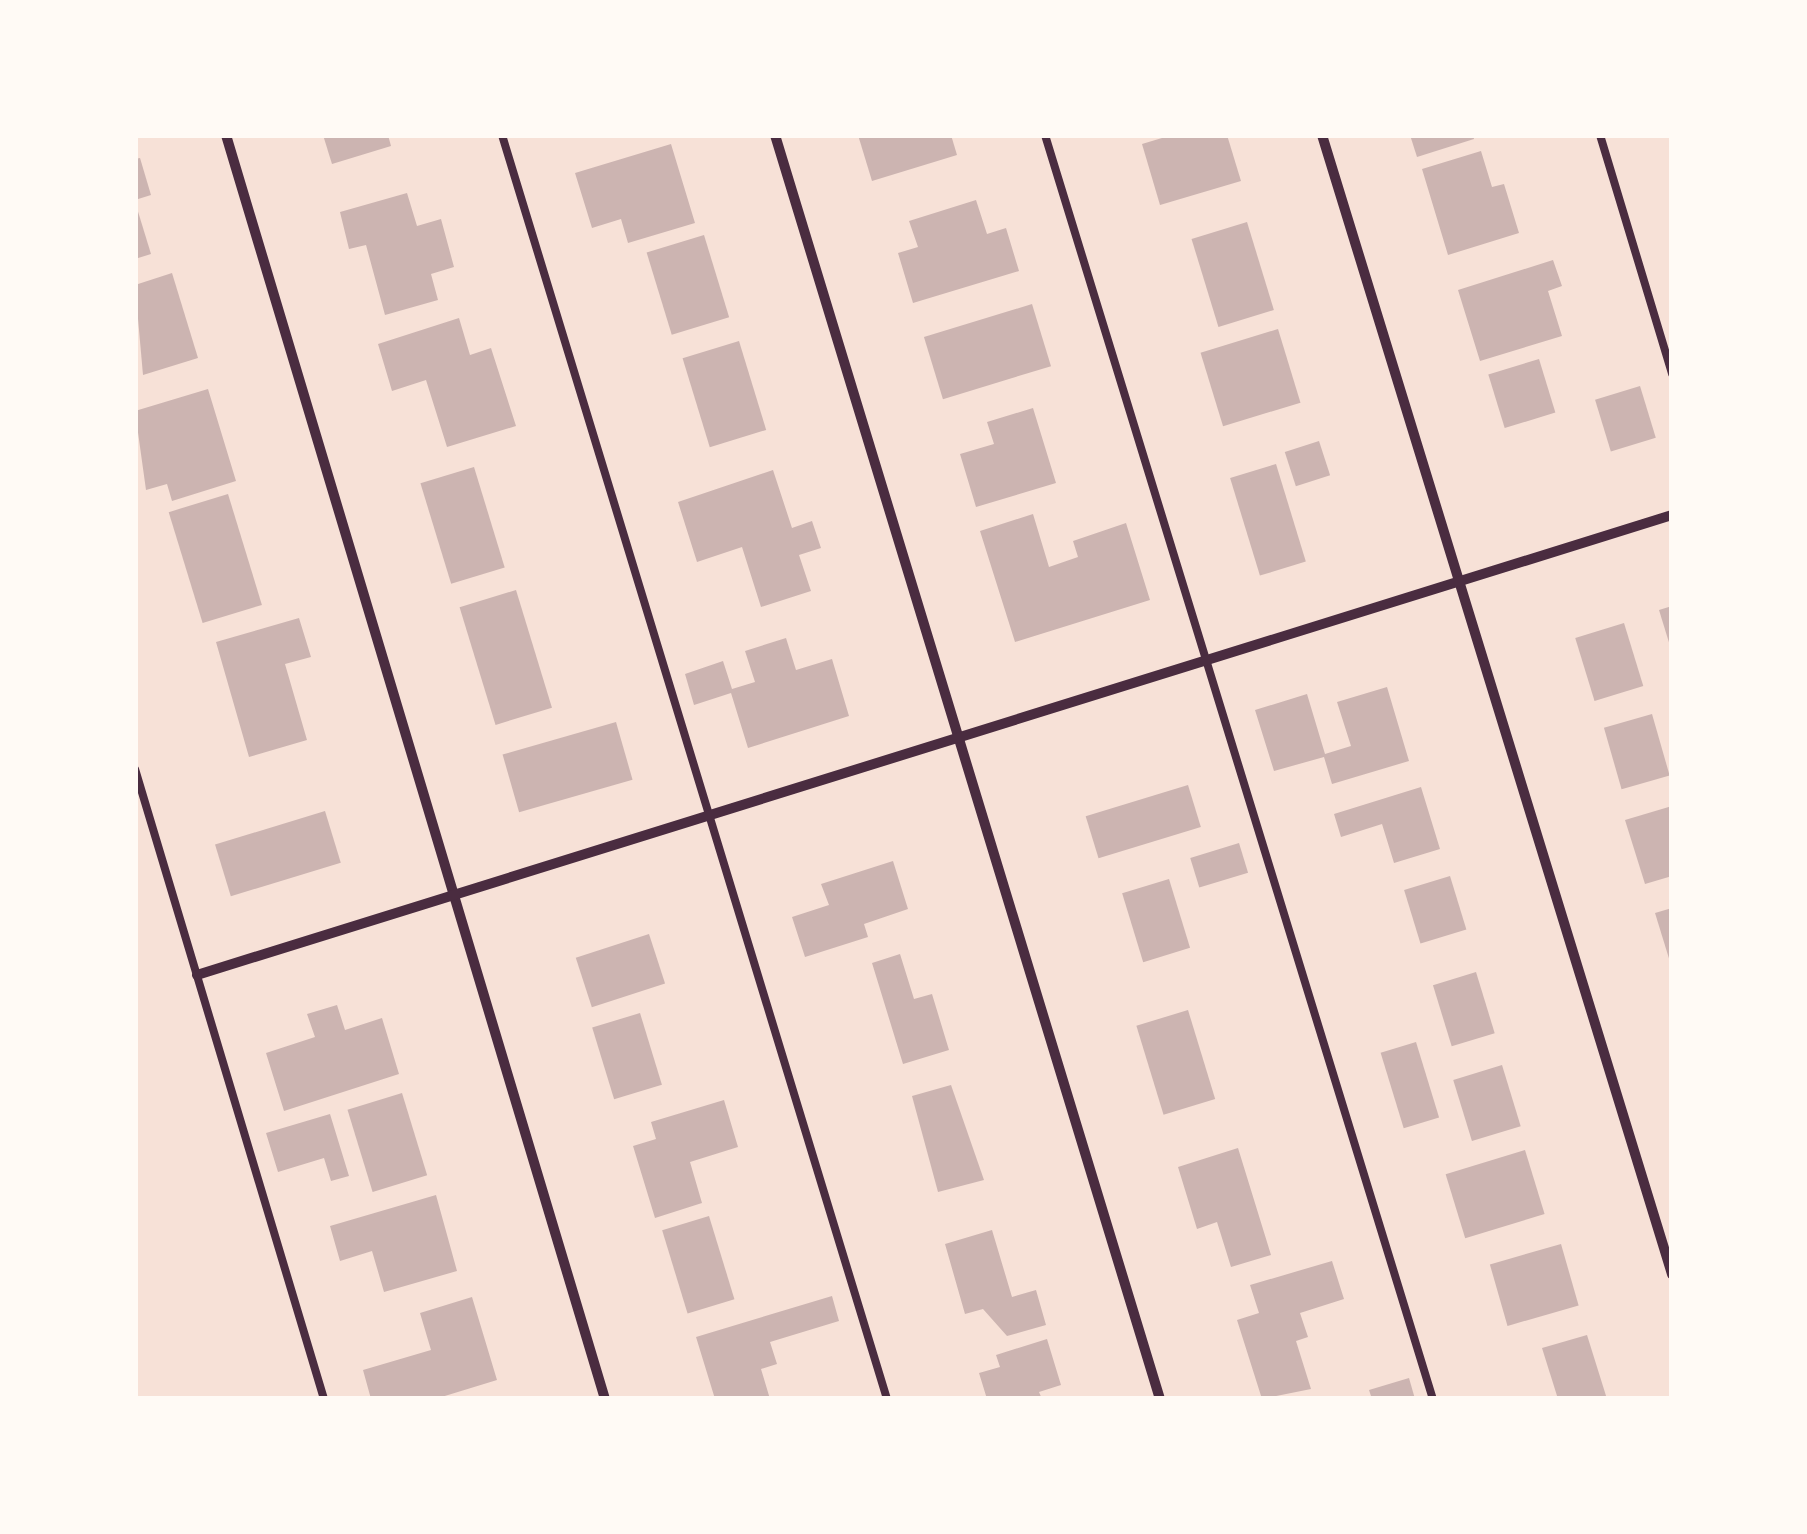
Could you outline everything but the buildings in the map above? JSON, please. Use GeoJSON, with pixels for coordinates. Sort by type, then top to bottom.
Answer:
{"type":"FeatureCollection","features":[{"type":"Feature","properties":{"kind":"street"},"geometry":{"type":"LineString","coordinates":[[226,135],[605,1399]]}},
{"type":"Feature","properties":{"kind":"street"},"geometry":{"type":"LineString","coordinates":[[776,135],[1160,1399]]}},
{"type":"Feature","properties":{"kind":"street"},"geometry":{"type":"LineString","coordinates":[[1322,135],[1672,1274]]}},
{"type":"Feature","properties":{"kind":"street"},"geometry":{"type":"LineString","coordinates":[[197,976],[1672,515]]}},
{"type":"Feature","properties":{"kind":"lane"},"geometry":{"type":"LineString","coordinates":[[502,135],[887,1399]]}},
{"type":"Feature","properties":{"kind":"lane"},"geometry":{"type":"LineString","coordinates":[[1046,135],[1434,1399]]}},
{"type":"Feature","properties":{"kind":"lane"},"geometry":{"type":"LineString","coordinates":[[1600,135],[1672,374]]}},
{"type":"Feature","properties":{"kind":"lane"},"geometry":{"type":"LineString","coordinates":[[135,770],[324,1399]]}}]}
